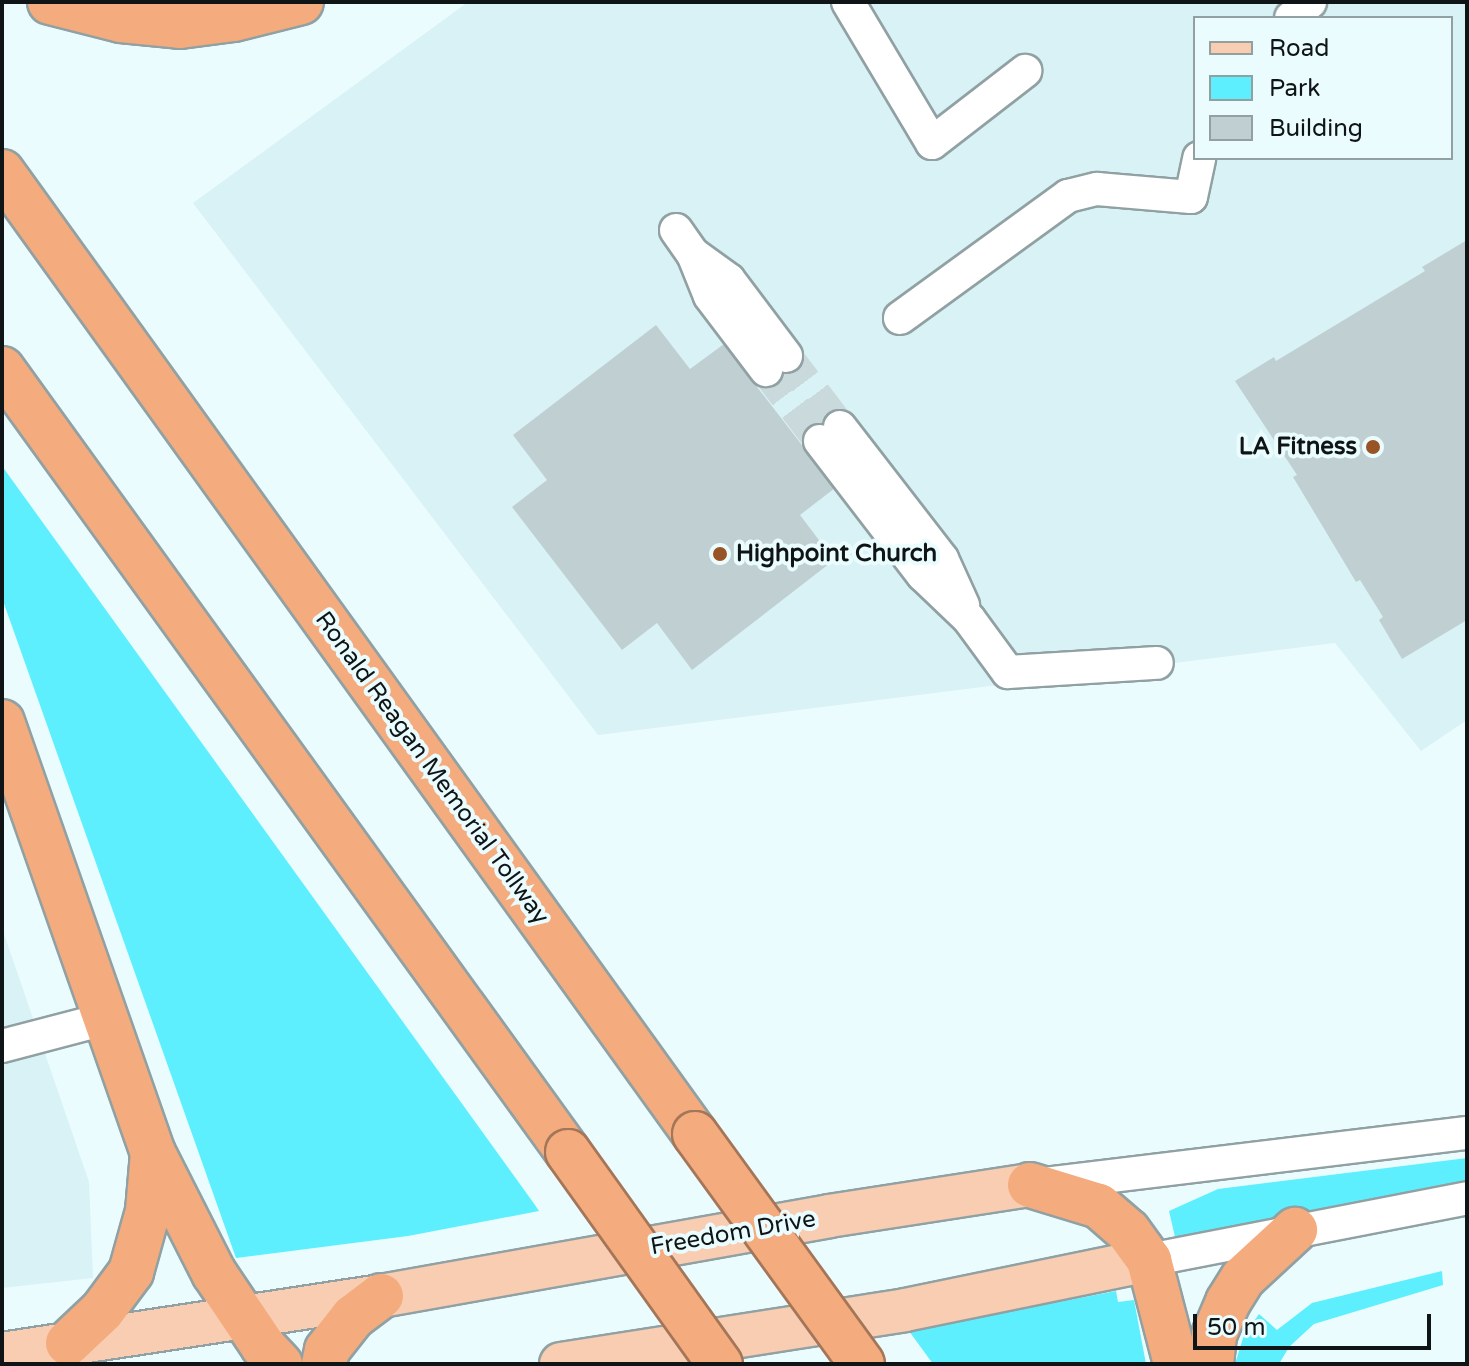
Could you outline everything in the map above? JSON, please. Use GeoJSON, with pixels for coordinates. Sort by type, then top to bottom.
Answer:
{"type":"FeatureCollection","features":[{"type":"Feature","properties":{"kind":"highway"},"geometry":{"type":"LineString","coordinates":[[50,2],[121,20],[180,26],[234,19],[301,2]]}},
{"type":"Feature","properties":{"kind":"highway","name":"Ronald Reagan Memorial Tollway"},"geometry":{"type":"LineString","coordinates":[[2,172],[862,1364]]}},
{"type":"Feature","properties":{"kind":"highway"},"geometry":{"type":"LineString","coordinates":[[2,369],[720,1364]]}},
{"type":"Feature","properties":{"kind":"highway"},"geometry":{"type":"LineString","coordinates":[[2,722],[153,1153],[214,1273],[240,1315],[280,1364]]}},
{"type":"Feature","properties":{"kind":"highway"},"geometry":{"type":"LineString","coordinates":[[68,1343],[102,1311],[131,1272],[148,1211],[153,1153]]}},
{"type":"Feature","properties":{"kind":"highway"},"geometry":{"type":"LineString","coordinates":[[1030,1185],[1099,1206],[1128,1231],[1149,1260],[1176,1364]]}},
{"type":"Feature","properties":{"kind":"highway"},"geometry":{"type":"LineString","coordinates":[[1211,1364],[1214,1335],[1228,1302],[1243,1278],[1295,1230]]}},
{"type":"Feature","properties":{"kind":"highway"},"geometry":{"type":"LineString","coordinates":[[324,1364],[327,1350],[353,1317],[381,1296]]}},
{"type":"Feature","properties":{"kind":"main road","name":"Freedom Drive"},"geometry":{"type":"LineString","coordinates":[[2,1354],[240,1315],[381,1296],[829,1216],[1030,1185]]}},
{"type":"Feature","properties":{"kind":"main road"},"geometry":{"type":"LineString","coordinates":[[561,1364],[905,1310],[1149,1260]]}},
{"type":"Feature","properties":{"kind":"street"},"geometry":{"type":"LineString","coordinates":[[848,2],[932,143],[1025,71]]}},
{"type":"Feature","properties":{"kind":"street"},"geometry":{"type":"LineString","coordinates":[[1293,16],[1310,2]]}},
{"type":"Feature","properties":{"kind":"street"},"geometry":{"type":"LineString","coordinates":[[900,318],[1068,196],[1097,189],[1191,197],[1199,160]]}},
{"type":"Feature","properties":{"kind":"street"},"geometry":{"type":"LineString","coordinates":[[684,242],[729,280],[776,363]]}},
{"type":"Feature","properties":{"kind":"street"},"geometry":{"type":"LineString","coordinates":[[830,434],[942,559],[969,619],[1008,672],[1157,663]]}},
{"type":"Feature","properties":{"kind":"street"},"geometry":{"type":"LineString","coordinates":[[2,1046],[105,1019]]}},
{"type":"Feature","properties":{"kind":"street","name":"Freedom Drive"},"geometry":{"type":"LineString","coordinates":[[1030,1185],[1467,1133]]}},
{"type":"Feature","properties":{"kind":"street"},"geometry":{"type":"LineString","coordinates":[[1149,1260],[1467,1198]]}},
{"type":"Feature","properties":{"kind":"shaded area"},"geometry":{"type":"Polygon","coordinates":[[[468,2],[1467,2],[1467,720],[1421,751],[1335,643],[598,735],[193,203],[468,2]]]}},
{"type":"Feature","properties":{"kind":"shaded area"},"geometry":{"type":"Polygon","coordinates":[[[2,928],[89,1182],[93,1278],[2,1288],[2,928]]]}},
{"type":"Feature","properties":{"kind":"green space"},"geometry":{"type":"Polygon","coordinates":[[[2,466],[539,1211],[408,1236],[236,1258],[2,598],[2,466]]]}},
{"type":"Feature","properties":{"kind":"green space"},"geometry":{"type":"Polygon","coordinates":[[[1467,1158],[1467,1180],[1175,1237],[1169,1211],[1218,1189],[1467,1158]]]}},
{"type":"Feature","properties":{"kind":"green space"},"geometry":{"type":"Polygon","coordinates":[[[1442,1271],[1443,1285],[1314,1324],[1289,1347],[1279,1364],[1235,1364],[1244,1335],[1259,1314],[1277,1330],[1312,1303],[1442,1271]]]}},
{"type":"Feature","properties":{"kind":"green space"},"geometry":{"type":"Polygon","coordinates":[[[1116,1291],[1118,1302],[1134,1300],[1146,1364],[933,1364],[909,1331],[1116,1291]]]}},
{"type":"Feature","properties":{"kind":"building","name":"LA Fitness"},"geometry":{"type":"Polygon","coordinates":[[[1467,240],[1467,620],[1402,659],[1379,620],[1383,617],[1360,580],[1356,582],[1293,477],[1297,475],[1235,381],[1274,357],[1276,361],[1425,271],[1422,267],[1467,240]]]}},
{"type":"Feature","properties":{"kind":"building"},"geometry":{"type":"Polygon","coordinates":[[[656,325],[690,369],[724,344],[835,488],[800,515],[834,560],[692,670],[657,623],[622,650],[512,507],[547,480],[513,435],[656,325]]]}},
{"type":"Feature","properties":{"kind":"tunnel"},"geometry":{"type":"LineString","coordinates":[[786,356],[840,427]]}},
{"type":"Feature","properties":{"kind":"tunnel"},"geometry":{"type":"LineString","coordinates":[[766,370],[820,441]]}},
{"type":"Feature","properties":{"kind":"place","name":"LA Fitness"},"geometry":{"type":"Point","coordinates":[1373,447]}},
{"type":"Feature","properties":{"kind":"place","name":"Highpoint Church"},"geometry":{"type":"Point","coordinates":[720,554]}}]}
